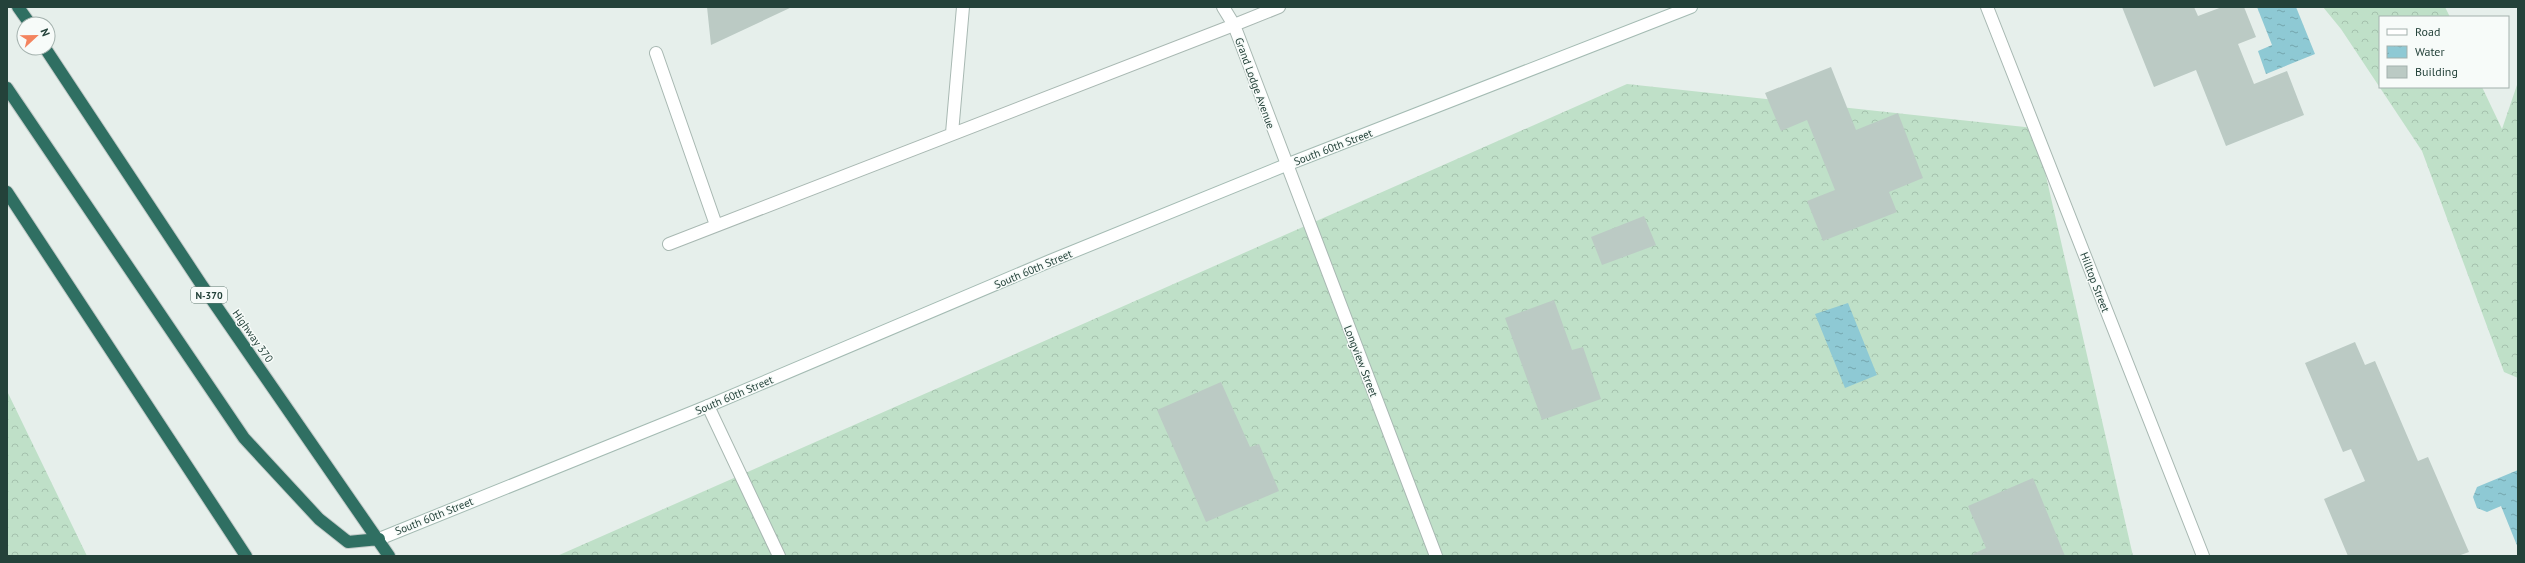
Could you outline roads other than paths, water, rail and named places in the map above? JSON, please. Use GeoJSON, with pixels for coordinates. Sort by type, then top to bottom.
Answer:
{"type":"FeatureCollection","features":[{"type":"Feature","properties":{"kind":"highway"},"geometry":{"type":"LineString","coordinates":[[18,7],[24,16]]}},
{"type":"Feature","properties":{"kind":"highway","name":"Highway 370"},"geometry":{"type":"LineString","coordinates":[[50,56],[201,284],[389,556]]}},
{"type":"Feature","properties":{"kind":"highway"},"geometry":{"type":"LineString","coordinates":[[7,88],[244,438],[319,519],[348,542],[378,539]]}},
{"type":"Feature","properties":{"kind":"highway"},"geometry":{"type":"LineString","coordinates":[[7,192],[246,556]]}},
{"type":"Feature","properties":{"kind":"street"},"geometry":{"type":"LineString","coordinates":[[952,134],[963,7]]}},
{"type":"Feature","properties":{"kind":"street"},"geometry":{"type":"LineString","coordinates":[[669,244],[1234,24],[1223,7]]}},
{"type":"Feature","properties":{"kind":"street","name":"Grand Lodge Avenue"},"geometry":{"type":"LineString","coordinates":[[1279,7],[1234,24],[1286,165]]}},
{"type":"Feature","properties":{"kind":"street","name":"South 60th Street"},"geometry":{"type":"LineString","coordinates":[[378,539],[708,406],[1043,264],[1286,165],[1691,7]]}},
{"type":"Feature","properties":{"kind":"street","name":"Hilltop Street"},"geometry":{"type":"LineString","coordinates":[[1987,7],[2203,556]]}},
{"type":"Feature","properties":{"kind":"street"},"geometry":{"type":"LineString","coordinates":[[656,52],[716,225]]}},
{"type":"Feature","properties":{"kind":"street","name":"Longview Street"},"geometry":{"type":"LineString","coordinates":[[1286,165],[1436,556]]}},
{"type":"Feature","properties":{"kind":"street"},"geometry":{"type":"LineString","coordinates":[[708,406],[779,556]]}},
{"type":"Feature","properties":{"kind":"water"},"geometry":{"type":"Polygon","coordinates":[[[2257,7],[2296,7],[2315,54],[2266,74],[2258,51],[2272,45],[2257,7]]]}},
{"type":"Feature","properties":{"kind":"water"},"geometry":{"type":"Polygon","coordinates":[[[1848,303],[1877,375],[1845,388],[1815,314],[1848,303]]]}},
{"type":"Feature","properties":{"kind":"water"},"geometry":{"type":"Polygon","coordinates":[[[2518,470],[2518,548],[2501,506],[2487,512],[2477,508],[2473,497],[2477,487],[2518,470]]]}}]}
